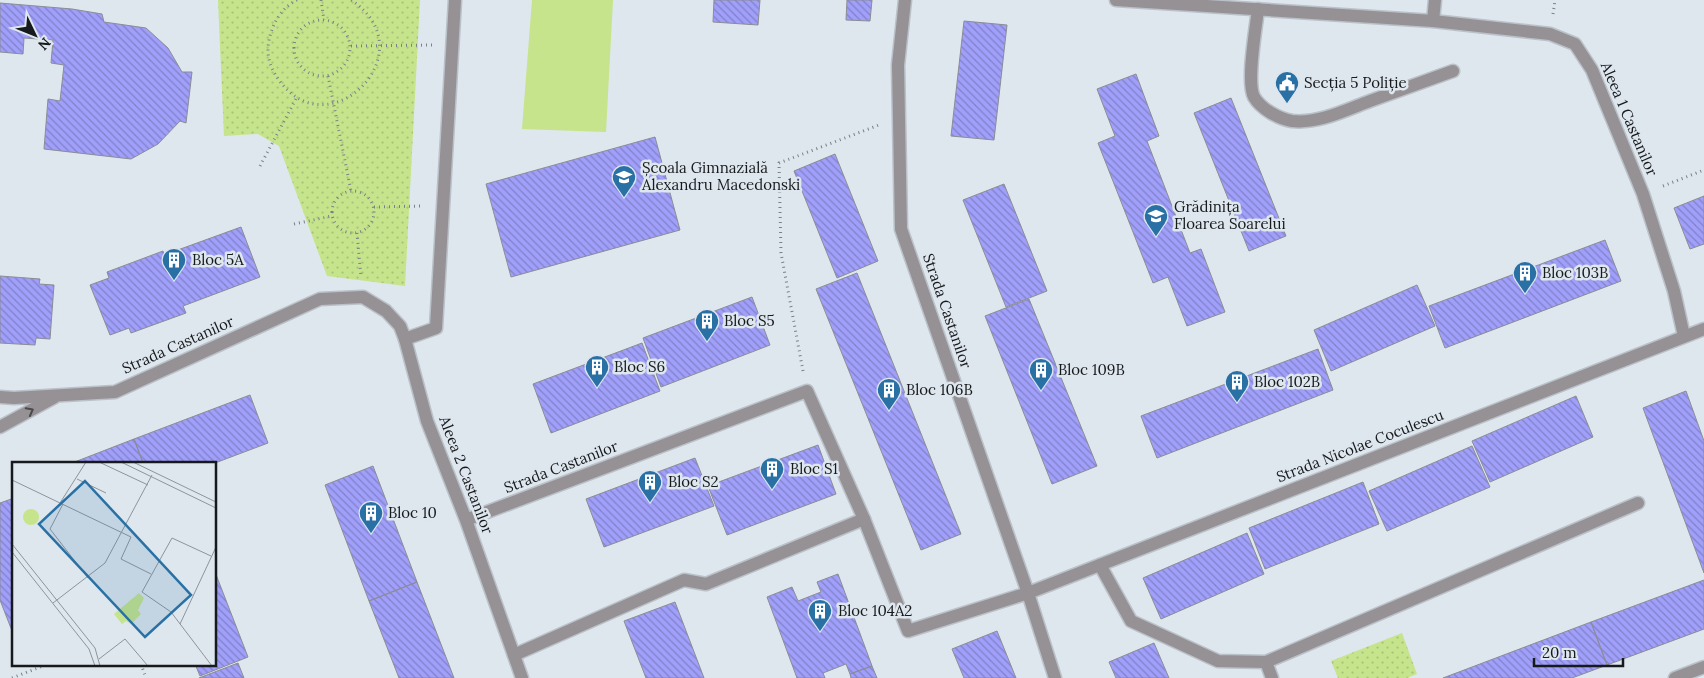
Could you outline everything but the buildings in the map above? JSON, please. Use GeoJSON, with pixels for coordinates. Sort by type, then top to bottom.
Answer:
{"type":"FeatureCollection","features":[{"type":"Feature","properties":{"kind":"street"},"geometry":{"type":"LineString","coordinates":[[405,339],[436,328],[455,0]]}},
{"type":"Feature","properties":{"kind":"street","name":"Strada Castanilor"},"geometry":{"type":"LineString","coordinates":[[905,0],[898,66],[901,229],[1028,593],[1055,678]]}},
{"type":"Feature","properties":{"kind":"street","name":"Aleea 1 Castanilor"},"geometry":{"type":"LineString","coordinates":[[1116,0],[1433,21],[1550,34],[1576,44],[1592,70],[1643,194],[1674,290],[1684,336]]}},
{"type":"Feature","properties":{"kind":"street"},"geometry":{"type":"LineString","coordinates":[[1433,21],[1435,0]]}},
{"type":"Feature","properties":{"kind":"street"},"geometry":{"type":"LineString","coordinates":[[1258,10],[1250,82],[1254,96],[1264,108],[1292,121],[1312,120],[1334,114],[1453,71]]}},
{"type":"Feature","properties":{"kind":"street","name":"Strada Castanilor"},"geometry":{"type":"LineString","coordinates":[[0,397],[14,398],[115,392],[320,299],[363,297]]}},
{"type":"Feature","properties":{"kind":"street","name":"Aleea 2 Castanilor"},"geometry":{"type":"LineString","coordinates":[[363,297],[386,311],[400,326],[427,421],[466,520],[522,678]]}},
{"type":"Feature","properties":{"kind":"street","name":"Strada Nicolae Coculescu"},"geometry":{"type":"LineString","coordinates":[[864,519],[908,632],[1028,593],[1704,329]]}},
{"type":"Feature","properties":{"kind":"street"},"geometry":{"type":"LineString","coordinates":[[514,655],[684,580],[706,584],[864,519],[807,391]]}},
{"type":"Feature","properties":{"kind":"street","name":"Strada Castanilor"},"geometry":{"type":"LineString","coordinates":[[466,520],[807,391]]}},
{"type":"Feature","properties":{"kind":"street"},"geometry":{"type":"LineString","coordinates":[[0,426],[59,395]]}},
{"type":"Feature","properties":{"kind":"street"},"geometry":{"type":"LineString","coordinates":[[1100,565],[1131,620],[1218,661],[1266,662],[1638,503]]}},
{"type":"Feature","properties":{"kind":"street"},"geometry":{"type":"LineString","coordinates":[[1266,662],[1272,678]]}},
{"type":"Feature","properties":{"kind":"street"},"geometry":{"type":"LineString","coordinates":[[1675,678],[1704,667]]}},
{"type":"Feature","properties":{"kind":"path"},"geometry":{"type":"LineString","coordinates":[[297,0],[282,11],[274,23],[269,36],[268,51],[270,65],[277,78],[286,88],[297,97],[315,103],[333,103],[346,99],[367,83],[374,72],[378,59],[377,31],[361,6],[351,0]]}},
{"type":"Feature","properties":{"kind":"path"},"geometry":{"type":"LineString","coordinates":[[321,0],[324,20]]}},
{"type":"Feature","properties":{"kind":"path"},"geometry":{"type":"LineString","coordinates":[[324,20],[334,22],[342,28],[348,36],[351,46],[350,56],[338,72],[318,77],[308,73],[300,66],[295,56],[294,45],[297,35],[304,27],[313,22],[324,20]]}},
{"type":"Feature","properties":{"kind":"path"},"geometry":{"type":"LineString","coordinates":[[351,46],[453,45]]}},
{"type":"Feature","properties":{"kind":"path"},"geometry":{"type":"LineString","coordinates":[[328,76],[351,191]]}},
{"type":"Feature","properties":{"kind":"path"},"geometry":{"type":"LineString","coordinates":[[260,166],[297,97]]}},
{"type":"Feature","properties":{"kind":"path"},"geometry":{"type":"LineString","coordinates":[[807,391],[781,253],[779,163],[899,118]]}},
{"type":"Feature","properties":{"kind":"path"},"geometry":{"type":"LineString","coordinates":[[1643,194],[1704,170]]}},
{"type":"Feature","properties":{"kind":"path"},"geometry":{"type":"LineString","coordinates":[[351,191],[359,191],[366,195],[374,207],[371,224],[365,230],[357,233],[341,230],[335,224],[332,216],[332,207],[336,199],[342,193],[351,191]]}},
{"type":"Feature","properties":{"kind":"path"},"geometry":{"type":"LineString","coordinates":[[374,207],[443,206]]}},
{"type":"Feature","properties":{"kind":"path"},"geometry":{"type":"LineString","coordinates":[[294,224],[332,216]]}},
{"type":"Feature","properties":{"kind":"path"},"geometry":{"type":"LineString","coordinates":[[357,233],[363,297]]}},
{"type":"Feature","properties":{"kind":"path"},"geometry":{"type":"LineString","coordinates":[[12,678],[43,666]]}},
{"type":"Feature","properties":{"kind":"path"},"geometry":{"type":"LineString","coordinates":[[142,666],[146,678]]}},
{"type":"Feature","properties":{"kind":"green space"},"geometry":{"type":"Polygon","coordinates":[[[218,0],[420,0],[405,286],[327,276],[279,146],[258,134],[224,136],[218,0]]]}},
{"type":"Feature","properties":{"kind":"green space"},"geometry":{"type":"Polygon","coordinates":[[[532,0],[613,0],[606,132],[522,129],[532,0]]]}},
{"type":"Feature","properties":{"kind":"green space"},"geometry":{"type":"Polygon","coordinates":[[[1402,633],[1417,674],[1407,678],[1338,678],[1331,661],[1402,633]]]}},
{"type":"Feature","properties":{"kind":"place","name":"Secția 5 Poliție"},"geometry":{"type":"Point","coordinates":[1287,104]}},
{"type":"Feature","properties":{"kind":"place","name":"Școala Gimnazială Alexandru Macedonski"},"geometry":{"type":"Point","coordinates":[624,198]}},
{"type":"Feature","properties":{"kind":"place","name":"Grădinița Floarea Soarelui"},"geometry":{"type":"Point","coordinates":[1156,237]}},
{"type":"Feature","properties":{"kind":"place","name":"Bloc 5A"},"geometry":{"type":"Point","coordinates":[174,281]}},
{"type":"Feature","properties":{"kind":"place","name":"Bloc 103B"},"geometry":{"type":"Point","coordinates":[1525,294]}},
{"type":"Feature","properties":{"kind":"place","name":"Bloc S5"},"geometry":{"type":"Point","coordinates":[707,342]}},
{"type":"Feature","properties":{"kind":"place","name":"Bloc S6"},"geometry":{"type":"Point","coordinates":[597,388]}},
{"type":"Feature","properties":{"kind":"place","name":"Bloc 109B"},"geometry":{"type":"Point","coordinates":[1041,391]}},
{"type":"Feature","properties":{"kind":"place","name":"Bloc 102B"},"geometry":{"type":"Point","coordinates":[1237,403]}},
{"type":"Feature","properties":{"kind":"place","name":"Bloc 106B"},"geometry":{"type":"Point","coordinates":[889,411]}},
{"type":"Feature","properties":{"kind":"place","name":"Bloc S1"},"geometry":{"type":"Point","coordinates":[772,490]}},
{"type":"Feature","properties":{"kind":"place","name":"Bloc S2"},"geometry":{"type":"Point","coordinates":[650,503]}},
{"type":"Feature","properties":{"kind":"place","name":"Bloc 10"},"geometry":{"type":"Point","coordinates":[371,534]}},
{"type":"Feature","properties":{"kind":"place","name":"Bloc 104A2"},"geometry":{"type":"Point","coordinates":[820,632]}}]}
